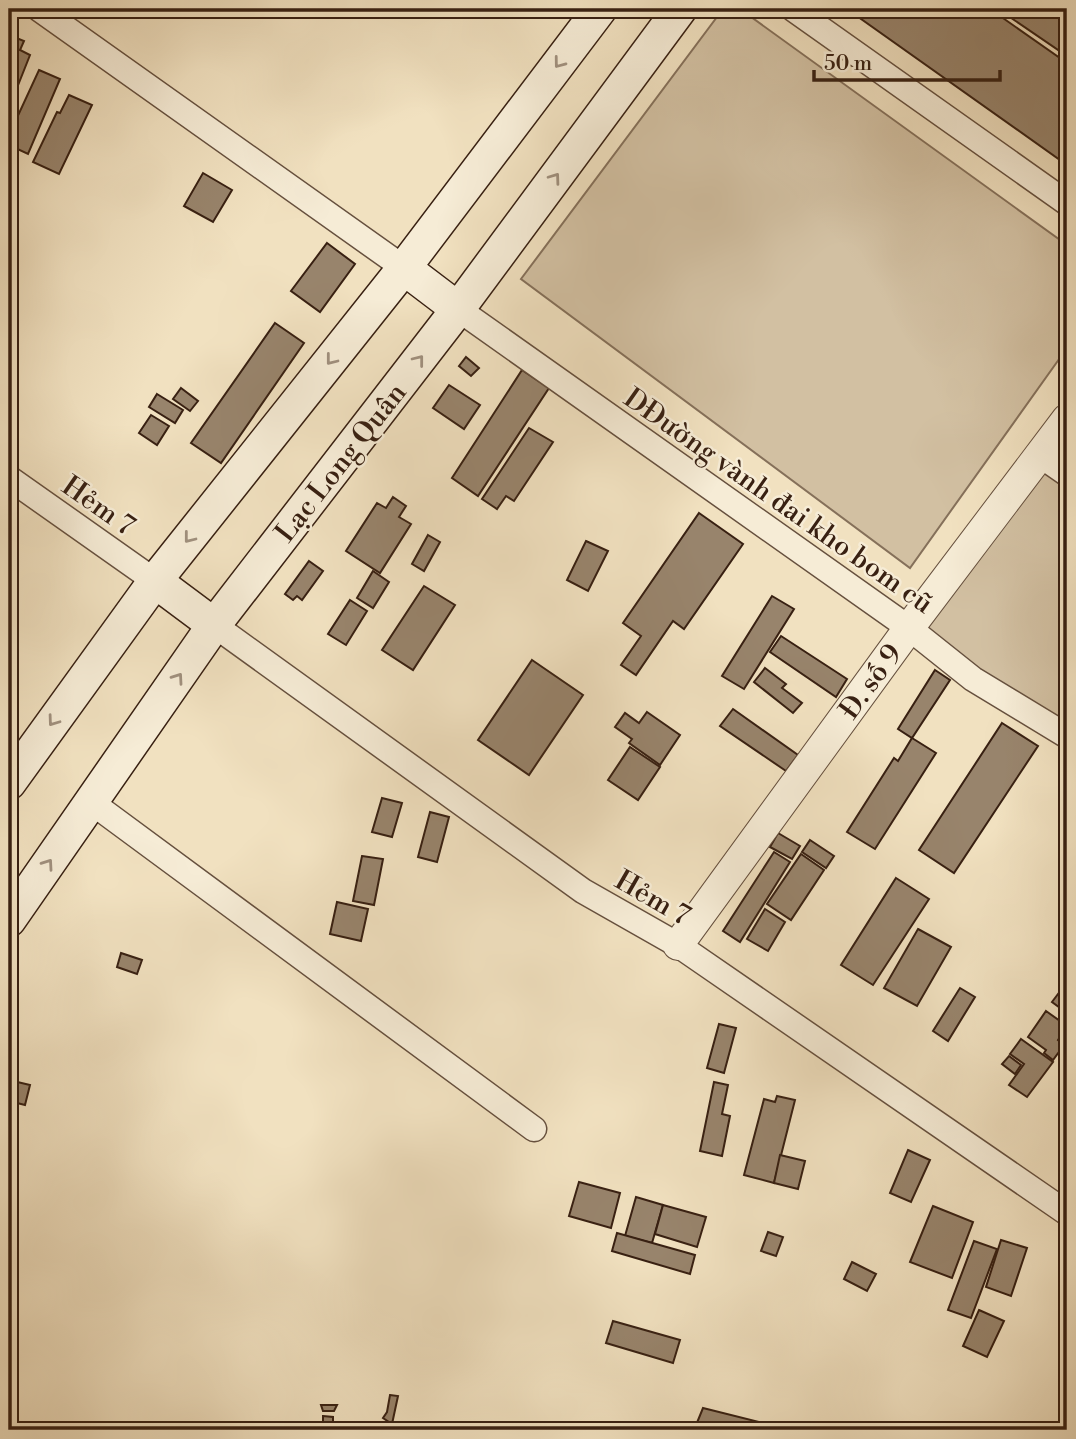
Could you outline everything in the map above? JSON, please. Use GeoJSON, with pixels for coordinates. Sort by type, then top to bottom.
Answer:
{"type":"FeatureCollection","features":[{"type":"Feature","properties":{"kind":"main road"},"geometry":{"type":"LineString","coordinates":[[12,771],[155,581],[404,268],[600,9]]}},
{"type":"Feature","properties":{"kind":"main road","name":"Lạc Long Quân"},"geometry":{"type":"LineString","coordinates":[[9,920],[214,625],[458,309],[680,9]]}},
{"type":"Feature","properties":{"kind":"main road"},"geometry":{"type":"LineString","coordinates":[[404,268],[458,309]]}},
{"type":"Feature","properties":{"kind":"main road"},"geometry":{"type":"LineString","coordinates":[[155,581],[214,625]]}},
{"type":"Feature","properties":{"kind":"street"},"geometry":{"type":"LineString","coordinates":[[39,9],[404,268]]}},
{"type":"Feature","properties":{"kind":"street"},"geometry":{"type":"LineString","coordinates":[[793,9],[1067,203]]}},
{"type":"Feature","properties":{"kind":"street","name":"DĐường vành đai kho bom cũ"},"geometry":{"type":"LineString","coordinates":[[458,309],[909,628],[974,679],[1067,736]]}},
{"type":"Feature","properties":{"kind":"street","name":"Đ. số 9"},"geometry":{"type":"LineString","coordinates":[[678,945],[909,628],[1067,419]]}},
{"type":"Feature","properties":{"kind":"street"},"geometry":{"type":"LineString","coordinates":[[1041,456],[1067,474]]}},
{"type":"Feature","properties":{"kind":"street","name":"Hẻm 7"},"geometry":{"type":"LineString","coordinates":[[9,478],[155,581]]}},
{"type":"Feature","properties":{"kind":"street","name":"Hẻm 7"},"geometry":{"type":"LineString","coordinates":[[214,625],[583,891],[678,945],[1067,1213]]}},
{"type":"Feature","properties":{"kind":"street"},"geometry":{"type":"LineString","coordinates":[[91,802],[534,1129]]}},
{"type":"Feature","properties":{"kind":"shaded area"},"geometry":{"type":"Polygon","coordinates":[[[723,9],[740,9],[1067,245],[1067,348],[910,568],[521,279],[723,9]]]}},
{"type":"Feature","properties":{"kind":"shaded area"},"geometry":{"type":"Polygon","coordinates":[[[1067,419],[1067,737],[909,628],[1067,419]]]}},
{"type":"Feature","properties":{"kind":"building"},"geometry":{"type":"Polygon","coordinates":[[[847,9],[990,9],[1067,63],[1067,165],[847,9]]]}},
{"type":"Feature","properties":{"kind":"building"},"geometry":{"type":"Polygon","coordinates":[[[998,9],[1067,9],[1067,56],[998,9]]]}},
{"type":"Feature","properties":{"kind":"building"},"geometry":{"type":"Polygon","coordinates":[[[9,35],[24,41],[20,50],[30,55],[9,108],[9,35]]]}},
{"type":"Feature","properties":{"kind":"building"},"geometry":{"type":"Polygon","coordinates":[[[39,70],[60,79],[28,154],[9,145],[9,135],[39,70]]]}},
{"type":"Feature","properties":{"kind":"building"},"geometry":{"type":"Polygon","coordinates":[[[69,95],[92,105],[59,174],[33,162],[57,112],[60,113],[69,95]]]}},
{"type":"Feature","properties":{"kind":"building"},"geometry":{"type":"Polygon","coordinates":[[[203,173],[232,190],[213,222],[184,206],[203,173]]]}},
{"type":"Feature","properties":{"kind":"building"},"geometry":{"type":"Polygon","coordinates":[[[327,243],[355,264],[320,312],[291,291],[327,243]]]}},
{"type":"Feature","properties":{"kind":"building"},"geometry":{"type":"Polygon","coordinates":[[[275,323],[304,343],[221,463],[191,443],[275,323]]]}},
{"type":"Feature","properties":{"kind":"building"},"geometry":{"type":"Polygon","coordinates":[[[466,357],[479,368],[471,376],[459,366],[466,357]]]}},
{"type":"Feature","properties":{"kind":"building"},"geometry":{"type":"Polygon","coordinates":[[[522,370],[549,388],[478,496],[452,478],[522,370]]]}},
{"type":"Feature","properties":{"kind":"building"},"geometry":{"type":"Polygon","coordinates":[[[449,385],[480,405],[464,429],[433,408],[449,385]]]}},
{"type":"Feature","properties":{"kind":"building"},"geometry":{"type":"Polygon","coordinates":[[[181,388],[198,401],[190,411],[173,399],[181,388]]]}},
{"type":"Feature","properties":{"kind":"building"},"geometry":{"type":"Polygon","coordinates":[[[157,394],[183,410],[175,423],[149,407],[157,394]]]}},
{"type":"Feature","properties":{"kind":"building"},"geometry":{"type":"Polygon","coordinates":[[[151,415],[169,426],[157,445],[139,433],[151,415]]]}},
{"type":"Feature","properties":{"kind":"building"},"geometry":{"type":"Polygon","coordinates":[[[529,428],[553,442],[514,501],[506,496],[497,509],[482,499],[529,428]]]}},
{"type":"Feature","properties":{"kind":"building"},"geometry":{"type":"Polygon","coordinates":[[[393,497],[406,506],[399,517],[411,524],[380,573],[346,551],[377,503],[386,508],[393,497]]]}},
{"type":"Feature","properties":{"kind":"building"},"geometry":{"type":"Polygon","coordinates":[[[699,513],[743,544],[684,629],[673,621],[636,675],[621,665],[641,636],[623,623],[699,513]]]}},
{"type":"Feature","properties":{"kind":"building"},"geometry":{"type":"Polygon","coordinates":[[[428,535],[440,542],[424,571],[412,564],[428,535]]]}},
{"type":"Feature","properties":{"kind":"building"},"geometry":{"type":"Polygon","coordinates":[[[586,541],[608,551],[588,591],[567,580],[586,541]]]}},
{"type":"Feature","properties":{"kind":"building"},"geometry":{"type":"Polygon","coordinates":[[[309,561],[323,571],[302,600],[297,596],[293,600],[285,594],[309,561]]]}},
{"type":"Feature","properties":{"kind":"building"},"geometry":{"type":"Polygon","coordinates":[[[373,571],[389,582],[373,608],[357,598],[373,571]]]}},
{"type":"Feature","properties":{"kind":"building"},"geometry":{"type":"Polygon","coordinates":[[[424,586],[455,605],[413,670],[382,650],[424,586]]]}},
{"type":"Feature","properties":{"kind":"building"},"geometry":{"type":"Polygon","coordinates":[[[772,596],[794,609],[744,689],[722,676],[772,596]]]}},
{"type":"Feature","properties":{"kind":"building"},"geometry":{"type":"Polygon","coordinates":[[[350,600],[367,611],[346,645],[328,634],[350,600]]]}},
{"type":"Feature","properties":{"kind":"building"},"geometry":{"type":"Polygon","coordinates":[[[781,636],[847,679],[836,697],[770,652],[781,636]]]}},
{"type":"Feature","properties":{"kind":"building"},"geometry":{"type":"Polygon","coordinates":[[[532,660],[583,695],[529,775],[478,740],[532,660]]]}},
{"type":"Feature","properties":{"kind":"building"},"geometry":{"type":"Polygon","coordinates":[[[765,668],[786,684],[782,688],[802,703],[793,713],[754,682],[765,668]]]}},
{"type":"Feature","properties":{"kind":"building"},"geometry":{"type":"Polygon","coordinates":[[[935,670],[950,680],[912,738],[898,729],[935,670]]]}},
{"type":"Feature","properties":{"kind":"building"},"geometry":{"type":"Polygon","coordinates":[[[733,709],[798,755],[786,771],[720,726],[733,709]]]}},
{"type":"Feature","properties":{"kind":"building"},"geometry":{"type":"Polygon","coordinates":[[[647,712],[680,735],[660,765],[629,743],[632,739],[615,727],[625,713],[639,723],[647,712]]]}},
{"type":"Feature","properties":{"kind":"building"},"geometry":{"type":"Polygon","coordinates":[[[1002,723],[1038,746],[954,873],[919,850],[1002,723]]]}},
{"type":"Feature","properties":{"kind":"building"},"geometry":{"type":"Polygon","coordinates":[[[912,738],[936,753],[875,849],[847,832],[894,758],[898,761],[912,738]]]}},
{"type":"Feature","properties":{"kind":"building"},"geometry":{"type":"Polygon","coordinates":[[[630,747],[660,767],[638,800],[608,780],[630,747]]]}},
{"type":"Feature","properties":{"kind":"building"},"geometry":{"type":"Polygon","coordinates":[[[382,798],[402,803],[392,837],[372,832],[382,798]]]}},
{"type":"Feature","properties":{"kind":"building"},"geometry":{"type":"Polygon","coordinates":[[[430,812],[449,817],[437,862],[418,857],[430,812]]]}},
{"type":"Feature","properties":{"kind":"building"},"geometry":{"type":"Polygon","coordinates":[[[778,833],[800,846],[792,859],[770,847],[778,833]]]}},
{"type":"Feature","properties":{"kind":"building"},"geometry":{"type":"Polygon","coordinates":[[[810,840],[834,856],[826,868],[802,852],[810,840]]]}},
{"type":"Feature","properties":{"kind":"building"},"geometry":{"type":"Polygon","coordinates":[[[774,852],[790,862],[740,942],[723,931],[774,852]]]}},
{"type":"Feature","properties":{"kind":"building"},"geometry":{"type":"Polygon","coordinates":[[[801,854],[824,870],[791,920],[767,904],[801,854]]]}},
{"type":"Feature","properties":{"kind":"building"},"geometry":{"type":"Polygon","coordinates":[[[362,856],[383,859],[374,905],[353,901],[362,856]]]}},
{"type":"Feature","properties":{"kind":"building"},"geometry":{"type":"Polygon","coordinates":[[[896,878],[929,899],[873,985],[841,965],[896,878]]]}},
{"type":"Feature","properties":{"kind":"building"},"geometry":{"type":"Polygon","coordinates":[[[337,902],[368,909],[361,941],[330,934],[337,902]]]}},
{"type":"Feature","properties":{"kind":"building"},"geometry":{"type":"Polygon","coordinates":[[[765,909],[785,922],[768,951],[747,939],[765,909]]]}},
{"type":"Feature","properties":{"kind":"building"},"geometry":{"type":"Polygon","coordinates":[[[918,929],[951,947],[917,1006],[884,988],[918,929]]]}},
{"type":"Feature","properties":{"kind":"building"},"geometry":{"type":"Polygon","coordinates":[[[121,953],[142,960],[137,974],[117,967],[121,953]]]}},
{"type":"Feature","properties":{"kind":"building"},"geometry":{"type":"Polygon","coordinates":[[[1064,986],[1067,988],[1067,1013],[1052,1002],[1064,986]]]}},
{"type":"Feature","properties":{"kind":"building"},"geometry":{"type":"Polygon","coordinates":[[[960,988],[975,997],[948,1041],[933,1031],[960,988]]]}},
{"type":"Feature","properties":{"kind":"building"},"geometry":{"type":"Polygon","coordinates":[[[1046,1011],[1067,1026],[1058,1040],[1064,1045],[1053,1060],[1044,1053],[1046,1050],[1028,1037],[1046,1011]]]}},
{"type":"Feature","properties":{"kind":"building"},"geometry":{"type":"Polygon","coordinates":[[[719,1024],[736,1028],[724,1073],[707,1068],[719,1024]]]}},
{"type":"Feature","properties":{"kind":"building"},"geometry":{"type":"Polygon","coordinates":[[[1021,1039],[1053,1062],[1027,1097],[1009,1085],[1024,1064],[1010,1054],[1021,1039]]]}},
{"type":"Feature","properties":{"kind":"building"},"geometry":{"type":"Polygon","coordinates":[[[1009,1056],[1021,1065],[1015,1074],[1002,1064],[1009,1056]]]}},
{"type":"Feature","properties":{"kind":"building"},"geometry":{"type":"Polygon","coordinates":[[[9,1080],[30,1085],[25,1105],[9,1101],[9,1080]]]}},
{"type":"Feature","properties":{"kind":"building"},"geometry":{"type":"Polygon","coordinates":[[[714,1082],[728,1085],[722,1114],[730,1116],[722,1156],[700,1151],[714,1082]]]}},
{"type":"Feature","properties":{"kind":"building"},"geometry":{"type":"Polygon","coordinates":[[[777,1096],[795,1100],[774,1183],[744,1175],[764,1099],[775,1102],[777,1096]]]}},
{"type":"Feature","properties":{"kind":"building"},"geometry":{"type":"Polygon","coordinates":[[[908,1150],[930,1160],[911,1202],[890,1193],[908,1150]]]}},
{"type":"Feature","properties":{"kind":"building"},"geometry":{"type":"Polygon","coordinates":[[[780,1155],[805,1161],[798,1189],[774,1183],[780,1155]]]}},
{"type":"Feature","properties":{"kind":"building"},"geometry":{"type":"Polygon","coordinates":[[[579,1182],[620,1193],[611,1228],[569,1216],[579,1182]]]}},
{"type":"Feature","properties":{"kind":"building"},"geometry":{"type":"Polygon","coordinates":[[[636,1197],[663,1205],[652,1243],[625,1236],[636,1197]]]}},
{"type":"Feature","properties":{"kind":"building"},"geometry":{"type":"Polygon","coordinates":[[[663,1205],[706,1217],[697,1247],[655,1234],[663,1205]]]}},
{"type":"Feature","properties":{"kind":"building"},"geometry":{"type":"Polygon","coordinates":[[[933,1206],[973,1222],[952,1278],[910,1262],[933,1206]]]}},
{"type":"Feature","properties":{"kind":"building"},"geometry":{"type":"Polygon","coordinates":[[[768,1232],[783,1237],[776,1256],[761,1251],[768,1232]]]}},
{"type":"Feature","properties":{"kind":"building"},"geometry":{"type":"Polygon","coordinates":[[[617,1233],[695,1255],[690,1274],[612,1251],[617,1233]]]}},
{"type":"Feature","properties":{"kind":"building"},"geometry":{"type":"Polygon","coordinates":[[[1001,1240],[1027,1248],[1011,1296],[986,1287],[1001,1240]]]}},
{"type":"Feature","properties":{"kind":"building"},"geometry":{"type":"Polygon","coordinates":[[[974,1241],[997,1249],[971,1318],[948,1310],[974,1241]]]}},
{"type":"Feature","properties":{"kind":"building"},"geometry":{"type":"Polygon","coordinates":[[[852,1262],[876,1274],[867,1291],[844,1279],[852,1262]]]}},
{"type":"Feature","properties":{"kind":"building"},"geometry":{"type":"Polygon","coordinates":[[[979,1310],[1004,1321],[987,1357],[963,1346],[979,1310]]]}},
{"type":"Feature","properties":{"kind":"building"},"geometry":{"type":"Polygon","coordinates":[[[613,1321],[680,1340],[673,1363],[606,1343],[613,1321]]]}},
{"type":"Feature","properties":{"kind":"building"},"geometry":{"type":"Polygon","coordinates":[[[390,1395],[398,1396],[392,1424],[383,1418],[390,1395]]]}},
{"type":"Feature","properties":{"kind":"building"},"geometry":{"type":"Polygon","coordinates":[[[321,1405],[337,1405],[334,1411],[323,1411],[321,1405]]]}},
{"type":"Feature","properties":{"kind":"building"},"geometry":{"type":"Polygon","coordinates":[[[703,1408],[779,1427],[778,1430],[694,1430],[703,1408]]]}},
{"type":"Feature","properties":{"kind":"building"},"geometry":{"type":"Polygon","coordinates":[[[323,1416],[333,1417],[333,1423],[323,1423],[323,1416]]]}}]}
